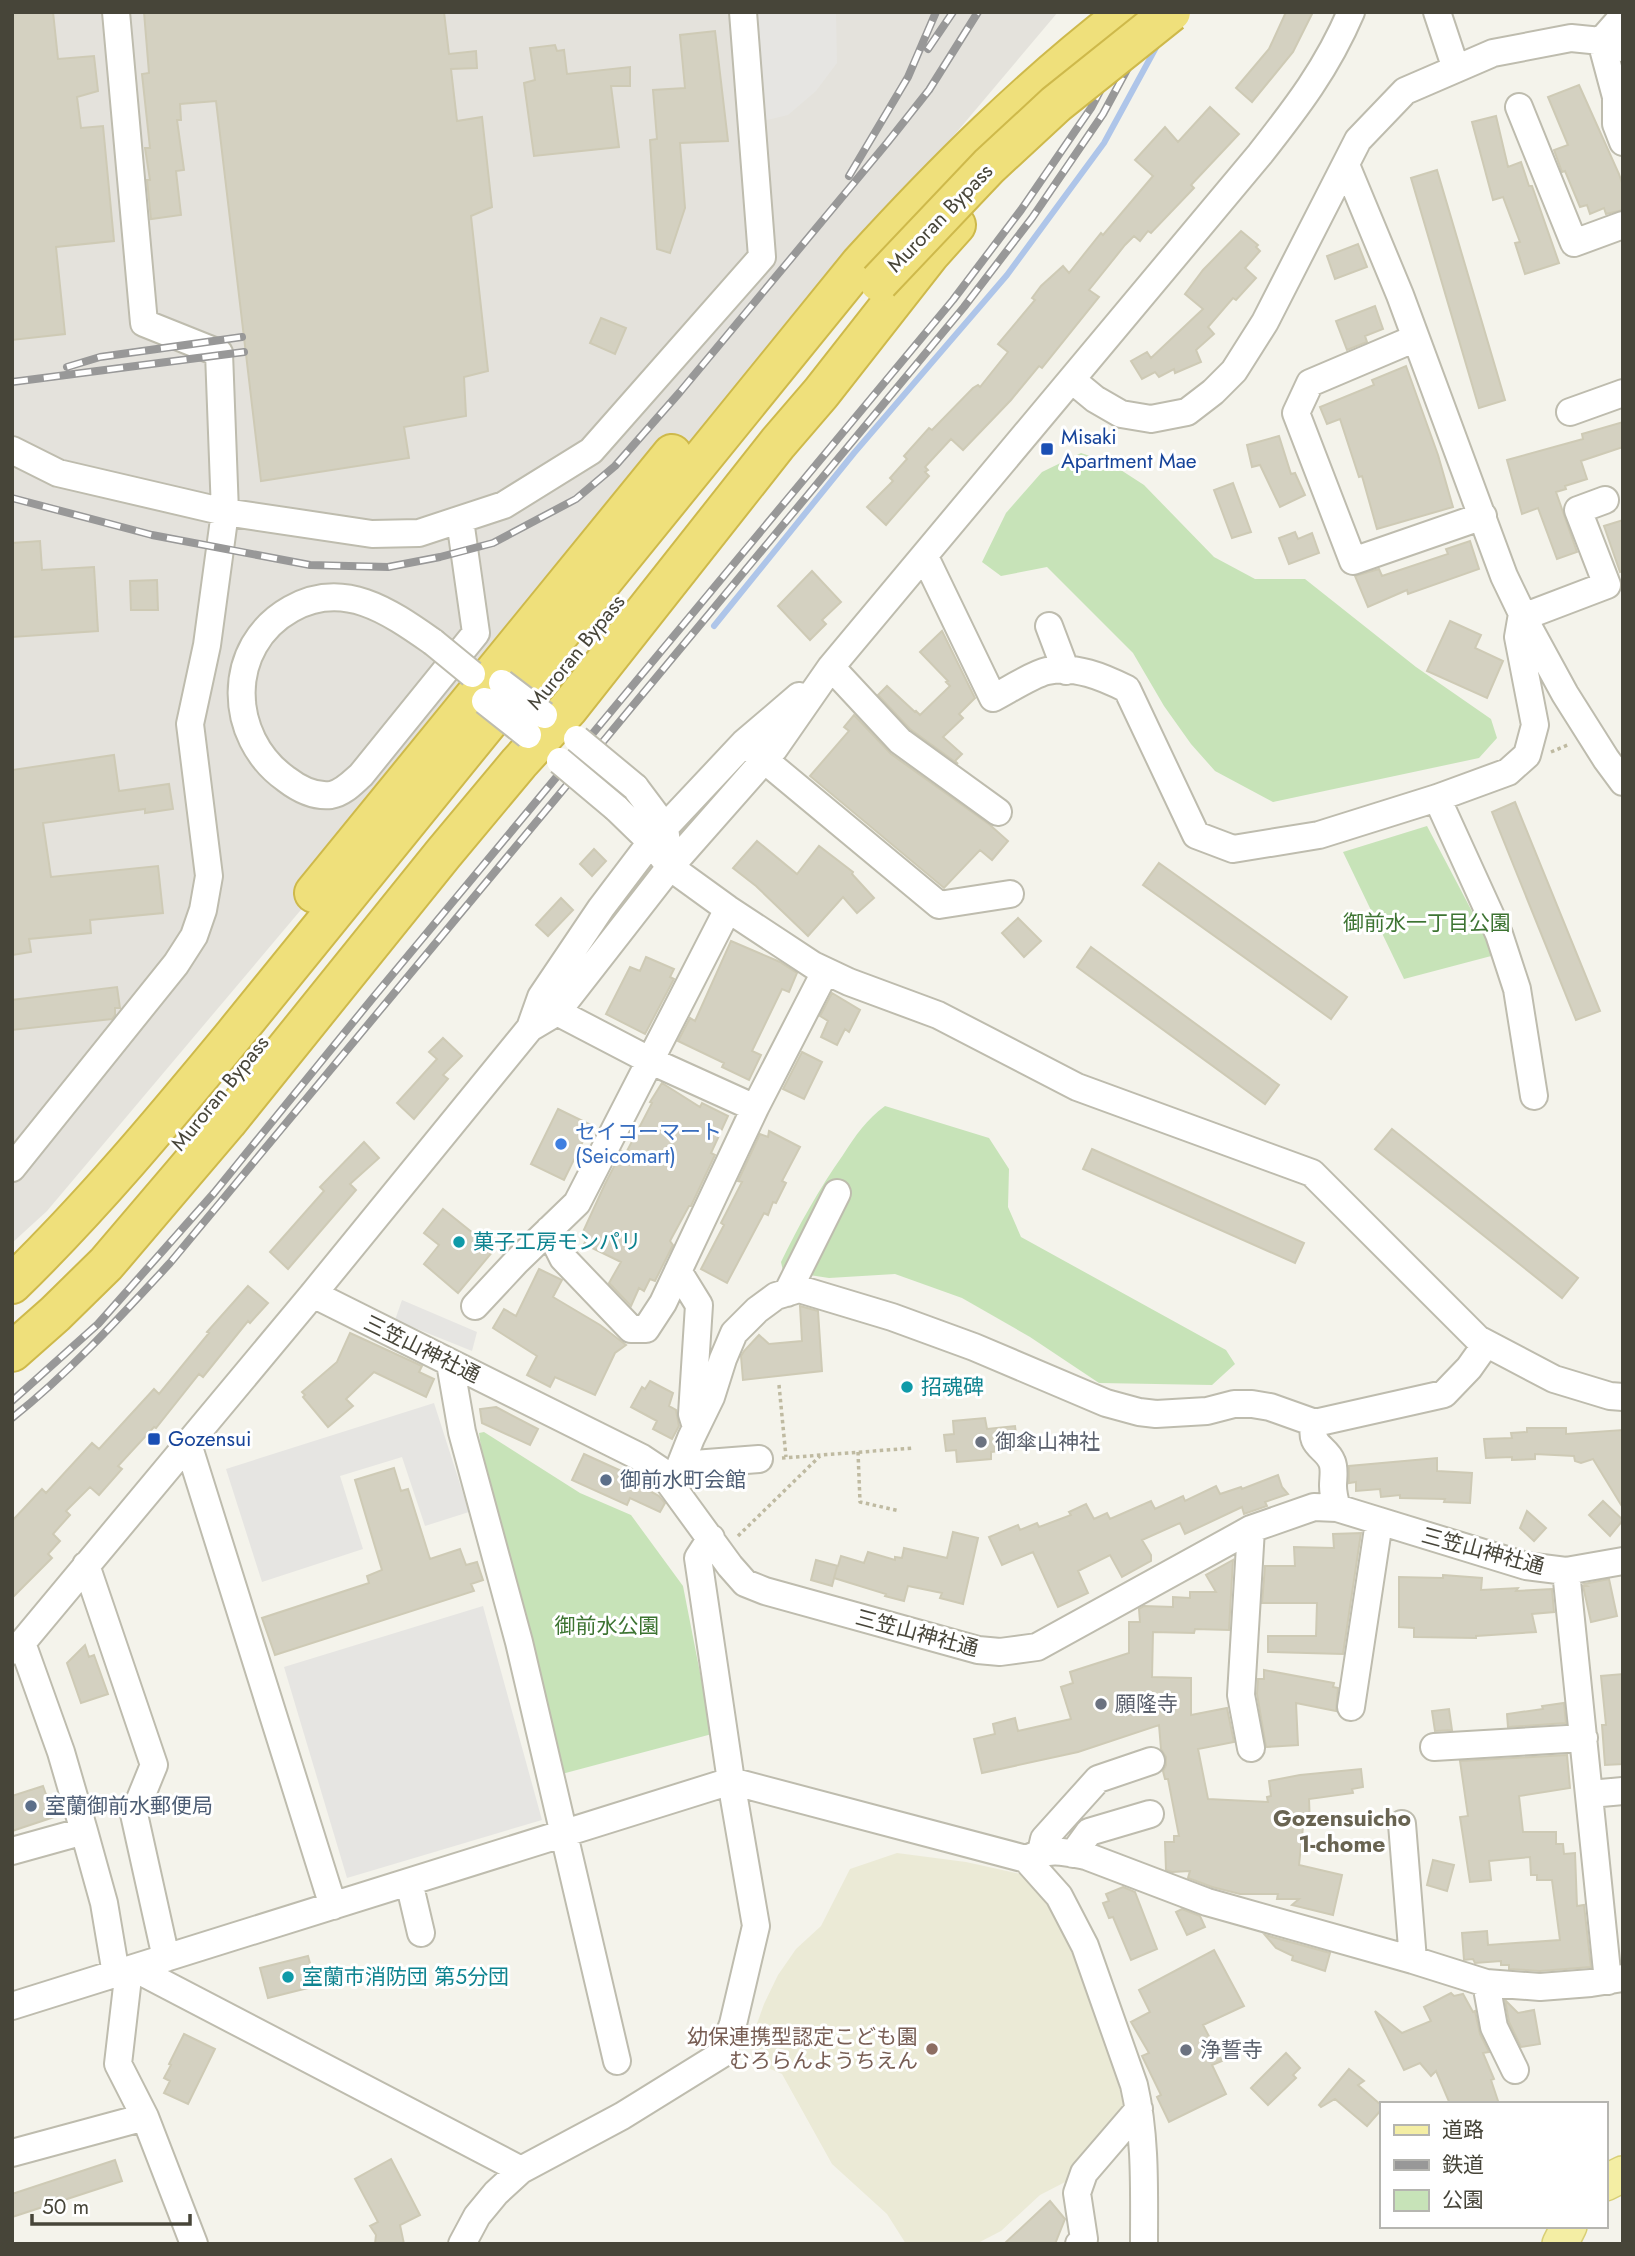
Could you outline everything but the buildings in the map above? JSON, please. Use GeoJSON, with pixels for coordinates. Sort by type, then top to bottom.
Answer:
{"type":"FeatureCollection","features":[{"type":"Feature","properties":{"kind":"highway"},"geometry":{"type":"LineString","coordinates":[[12,1250],[76,1184],[145,1104],[790,307],[861,264],[954,131],[1042,52],[1096,12]]}},
{"type":"Feature","properties":{"kind":"highway","name":"Muroran Bypass"},"geometry":{"type":"LineString","coordinates":[[12,1284],[62,1236],[208,1067],[861,264],[925,193],[997,123],[1080,48],[1127,12]]}},
{"type":"Feature","properties":{"kind":"highway","name":"Muroran Bypass"},"geometry":{"type":"LineString","coordinates":[[12,1322],[31,1306],[130,1201],[189,1133],[545,689],[861,264],[989,166],[1056,104],[1171,12]]}},
{"type":"Feature","properties":{"kind":"highway"},"geometry":{"type":"LineString","coordinates":[[12,1352],[106,1264],[227,1122],[443,854],[550,736],[930,254],[1005,170],[1056,104]]}},
{"type":"Feature","properties":{"kind":"main road"},"geometry":{"type":"LineString","coordinates":[[1607,2182],[1623,2174]]}},
{"type":"Feature","properties":{"kind":"main road"},"geometry":{"type":"LineString","coordinates":[[1560,2244],[1568,2228]]}},
{"type":"Feature","properties":{"kind":"street"},"geometry":{"type":"LineString","coordinates":[[12,1168],[176,964],[194,936],[203,910],[209,876],[190,724],[207,645],[225,512],[219,353],[144,323],[116,12]]}},
{"type":"Feature","properties":{"kind":"street"},"geometry":{"type":"LineString","coordinates":[[12,450],[58,473],[225,512],[372,534],[419,533],[505,505],[591,451],[762,257],[743,12]]}},
{"type":"Feature","properties":{"kind":"street"},"geometry":{"type":"LineString","coordinates":[[530,1028],[557,1012],[670,867],[765,760],[831,667],[1260,154],[1309,90],[1336,46],[1351,12]]}},
{"type":"Feature","properties":{"kind":"street"},"geometry":{"type":"LineString","coordinates":[[1437,12],[1456,69]]}},
{"type":"Feature","properties":{"kind":"street"},"geometry":{"type":"LineString","coordinates":[[1623,16],[1612,45],[1616,124],[1623,142]]}},
{"type":"Feature","properties":{"kind":"street"},"geometry":{"type":"LineString","coordinates":[[1072,380],[1095,399],[1122,414],[1151,419],[1187,412],[1234,371],[1265,322],[1358,140],[1405,91],[1493,53],[1571,38],[1612,45]]}},
{"type":"Feature","properties":{"kind":"street"},"geometry":{"type":"LineString","coordinates":[[1519,107],[1574,243],[1623,225]]}},
{"type":"Feature","properties":{"kind":"street"},"geometry":{"type":"LineString","coordinates":[[1346,165],[1416,338],[1504,576],[1565,694],[1623,782]]}},
{"type":"Feature","properties":{"kind":"street"},"geometry":{"type":"LineString","coordinates":[[1416,338],[1310,383],[1296,413],[1353,561],[1483,516]]}},
{"type":"Feature","properties":{"kind":"street"},"geometry":{"type":"LineString","coordinates":[[1570,412],[1623,393]]}},
{"type":"Feature","properties":{"kind":"street"},"geometry":{"type":"LineString","coordinates":[[1523,616],[1607,585],[1578,510],[1605,500]]}},
{"type":"Feature","properties":{"kind":"street"},"geometry":{"type":"LineString","coordinates":[[460,520],[476,633],[362,775],[347,788],[333,795],[318,795],[297,787],[279,774],[262,754],[250,733],[243,708],[242,680],[248,655],[260,634],[279,616],[299,604],[322,598],[367,602],[433,642],[485,686],[550,736],[635,787],[658,834],[670,867],[728,909],[825,972],[938,1015],[1077,1087],[1312,1173],[1478,1339],[1554,1380],[1610,1396],[1623,1397]]}},
{"type":"Feature","properties":{"kind":"street"},"geometry":{"type":"LineString","coordinates":[[925,557],[983,703],[1047,671],[1080,671],[1105,678],[1127,689],[1196,835],[1233,849],[1319,835],[1437,798],[1508,772],[1527,755],[1535,725],[1518,637],[1523,616]]}},
{"type":"Feature","properties":{"kind":"street"},"geometry":{"type":"LineString","coordinates":[[1049,626],[1066,671]]}},
{"type":"Feature","properties":{"kind":"street"},"geometry":{"type":"LineString","coordinates":[[194,2244],[145,2117],[118,2064],[126,1970],[61,1752],[17,1647],[313,1294],[530,1028],[541,997],[601,908],[658,834],[744,743],[831,667]]}},
{"type":"Feature","properties":{"kind":"street"},"geometry":{"type":"LineString","coordinates":[[831,667],[900,741],[998,812]]}},
{"type":"Feature","properties":{"kind":"street"},"geometry":{"type":"LineString","coordinates":[[550,736],[616,808],[658,834]]}},
{"type":"Feature","properties":{"kind":"street"},"geometry":{"type":"LineString","coordinates":[[744,743],[939,905],[1010,894]]}},
{"type":"Feature","properties":{"kind":"street"},"geometry":{"type":"LineString","coordinates":[[1437,798],[1499,934],[1517,989],[1534,1096]]}},
{"type":"Feature","properties":{"kind":"street"},"geometry":{"type":"LineString","coordinates":[[475,1306],[577,1203],[728,909]]}},
{"type":"Feature","properties":{"kind":"street"},"geometry":{"type":"LineString","coordinates":[[549,1230],[563,1258],[631,1329],[646,1329],[663,1303],[755,1108],[825,972]]}},
{"type":"Feature","properties":{"kind":"street"},"geometry":{"type":"LineString","coordinates":[[557,1012],[649,1060],[755,1108]]}},
{"type":"Feature","properties":{"kind":"street"},"geometry":{"type":"LineString","coordinates":[[787,1293],[837,1193]]}},
{"type":"Feature","properties":{"kind":"street"},"geometry":{"type":"LineString","coordinates":[[678,1271],[699,1305],[692,1414],[697,1427]]}},
{"type":"Feature","properties":{"kind":"street"},"geometry":{"type":"LineString","coordinates":[[676,1475],[711,1397],[734,1333],[776,1296],[799,1289],[892,1317],[974,1347],[1106,1403],[1156,1414],[1207,1411],[1234,1404],[1252,1404],[1270,1407],[1315,1423],[1444,1394],[1469,1368],[1486,1344]]}},
{"type":"Feature","properties":{"kind":"street","name":"三笠山神社通"},"geometry":{"type":"LineString","coordinates":[[313,1294],[642,1458],[660,1470],[676,1475],[716,1545],[745,1583],[765,1591],[978,1650],[1000,1652],[1037,1647],[1251,1529],[1314,1507],[1337,1508],[1526,1566],[1566,1571],[1623,1560]]}},
{"type":"Feature","properties":{"kind":"street"},"geometry":{"type":"LineString","coordinates":[[450,1363],[462,1432],[519,1642],[617,2061]]}},
{"type":"Feature","properties":{"kind":"street"},"geometry":{"type":"LineString","coordinates":[[1315,1423],[1312,1433],[1333,1465],[1333,1489],[1337,1508]]}},
{"type":"Feature","properties":{"kind":"street"},"geometry":{"type":"LineString","coordinates":[[188,1444],[333,1906]]}},
{"type":"Feature","properties":{"kind":"street"},"geometry":{"type":"LineString","coordinates":[[676,1475],[759,1459]]}},
{"type":"Feature","properties":{"kind":"street"},"geometry":{"type":"LineString","coordinates":[[1352,1707],[1379,1522]]}},
{"type":"Feature","properties":{"kind":"street"},"geometry":{"type":"LineString","coordinates":[[1251,1529],[1241,1695],[1251,1748]]}},
{"type":"Feature","properties":{"kind":"street"},"geometry":{"type":"LineString","coordinates":[[461,2244],[477,2216],[496,2193],[521,2171],[622,2116],[722,2054],[733,2024],[756,1926],[731,1781],[698,1558],[716,1545]]}},
{"type":"Feature","properties":{"kind":"street"},"geometry":{"type":"LineString","coordinates":[[86,1565],[154,1765],[134,1814],[166,1958]]}},
{"type":"Feature","properties":{"kind":"street"},"geometry":{"type":"LineString","coordinates":[[12,2006],[731,1781],[1034,1856],[1073,1854],[1108,1864],[1207,1902],[1486,1983],[1540,1987],[1616,1980],[1590,1794],[1566,1571]]}},
{"type":"Feature","properties":{"kind":"street"},"geometry":{"type":"LineString","coordinates":[[1434,1747],[1584,1738]]}},
{"type":"Feature","properties":{"kind":"street"},"geometry":{"type":"LineString","coordinates":[[1034,1856],[1044,1839],[1098,1779],[1151,1761]]}},
{"type":"Feature","properties":{"kind":"street"},"geometry":{"type":"LineString","coordinates":[[1590,1794],[1623,1791]]}},
{"type":"Feature","properties":{"kind":"street"},"geometry":{"type":"LineString","coordinates":[[1073,1854],[1089,1832],[1150,1814]]}},
{"type":"Feature","properties":{"kind":"street"},"geometry":{"type":"LineString","coordinates":[[1402,1824],[1413,1960]]}},
{"type":"Feature","properties":{"kind":"street"},"geometry":{"type":"LineString","coordinates":[[12,1852],[84,1831]]}},
{"type":"Feature","properties":{"kind":"street"},"geometry":{"type":"LineString","coordinates":[[1034,1856],[1085,1946],[1134,2085],[1144,2162],[1144,2244]]}},
{"type":"Feature","properties":{"kind":"street"},"geometry":{"type":"LineString","coordinates":[[409,1882],[421,1933]]}},
{"type":"Feature","properties":{"kind":"street"},"geometry":{"type":"LineString","coordinates":[[126,1970],[521,2171]]}},
{"type":"Feature","properties":{"kind":"street"},"geometry":{"type":"LineString","coordinates":[[1486,1983],[1494,2027],[1515,2070]]}},
{"type":"Feature","properties":{"kind":"street"},"geometry":{"type":"LineString","coordinates":[[1079,2244],[1084,2239],[1077,2193],[1084,2173],[1139,2109]]}},
{"type":"Feature","properties":{"kind":"street"},"geometry":{"type":"LineString","coordinates":[[12,2153],[145,2117]]}},
{"type":"Feature","properties":{"kind":"path"},"geometry":{"type":"LineString","coordinates":[[1527,755],[1538,758],[1591,735]]}},
{"type":"Feature","properties":{"kind":"path"},"geometry":{"type":"LineString","coordinates":[[779,1385],[786,1457]]}},
{"type":"Feature","properties":{"kind":"path"},"geometry":{"type":"LineString","coordinates":[[759,1459],[914,1447]]}},
{"type":"Feature","properties":{"kind":"path"},"geometry":{"type":"LineString","coordinates":[[858,1452],[860,1502],[900,1511]]}},
{"type":"Feature","properties":{"kind":"path"},"geometry":{"type":"LineString","coordinates":[[716,1545],[821,1455]]}},
{"type":"Feature","properties":{"kind":"shaded area"},"geometry":{"type":"Polygon","coordinates":[[[12,12],[1058,12],[47,1211],[12,1243],[12,12]]]}},
{"type":"Feature","properties":{"kind":"shaded area"},"geometry":{"type":"Polygon","coordinates":[[[754,12],[836,12],[837,63],[816,91],[788,115],[763,121],[754,12]]]}},
{"type":"Feature","properties":{"kind":"shaded area"},"geometry":{"type":"Polygon","coordinates":[[[402,1300],[477,1332],[472,1351],[395,1320],[402,1300]]]}},
{"type":"Feature","properties":{"kind":"shaded area"},"geometry":{"type":"Polygon","coordinates":[[[434,1403],[469,1512],[425,1526],[402,1457],[340,1476],[363,1549],[262,1582],[226,1469],[434,1403]]]}},
{"type":"Feature","properties":{"kind":"shaded area"},"geometry":{"type":"Polygon","coordinates":[[[483,1606],[542,1820],[347,1878],[284,1667],[483,1606]]]}},
{"type":"Feature","properties":{"kind":"shaded area","name":"幼保連携型認定こども園 むろらんようちえん"},"geometry":{"type":"Polygon","coordinates":[[[897,1853],[966,1862],[1029,1876],[1055,1910],[1099,2018],[1115,2066],[1124,2110],[1071,2179],[1040,2195],[1001,2231],[976,2244],[906,2244],[887,2214],[832,2164],[782,2074],[757,2063],[753,2035],[778,1975],[796,1949],[821,1926],[850,1869],[897,1853]]]}},
{"type":"Feature","properties":{"kind":"green space"},"geometry":{"type":"Polygon","coordinates":[[[1081,453],[1110,463],[1144,485],[1214,557],[1255,579],[1305,579],[1416,667],[1491,719],[1497,738],[1479,758],[1273,802],[1215,771],[1191,744],[1164,706],[1133,653],[1047,567],[1001,576],[982,562],[1006,513],[1042,472],[1081,453]]]}},
{"type":"Feature","properties":{"kind":"green space","name":"御前水一丁目公園"},"geometry":{"type":"Polygon","coordinates":[[[1427,826],[1495,955],[1404,979],[1343,852],[1427,826]]]}},
{"type":"Feature","properties":{"kind":"green space"},"geometry":{"type":"Polygon","coordinates":[[[885,1106],[989,1138],[1009,1169],[1008,1207],[1021,1237],[1226,1350],[1235,1364],[1212,1385],[1099,1383],[1030,1337],[962,1298],[895,1274],[829,1278],[783,1271],[781,1262],[826,1181],[862,1128],[885,1106]]]}},
{"type":"Feature","properties":{"kind":"green space","name":"御前水公園"},"geometry":{"type":"Polygon","coordinates":[[[484,1432],[580,1493],[631,1515],[683,1586],[712,1734],[558,1775],[481,1447],[479,1433],[484,1432]]]}},
{"type":"Feature","properties":{"kind":"waterway"},"geometry":{"type":"LineString","coordinates":[[714,626],[854,453],[1007,275],[1104,143],[1159,42]]}},
{"type":"Feature","properties":{"kind":"railway"},"geometry":{"type":"LineString","coordinates":[[849,176],[908,77],[936,12]]}},
{"type":"Feature","properties":{"kind":"railway"},"geometry":{"type":"LineString","coordinates":[[928,49],[953,12]]}},
{"type":"Feature","properties":{"kind":"railway"},"geometry":{"type":"LineString","coordinates":[[12,498],[152,535],[310,565],[388,567],[493,543],[576,499],[615,466],[887,143],[929,90],[978,12]]}},
{"type":"Feature","properties":{"kind":"railway"},"geometry":{"type":"LineString","coordinates":[[12,1401],[98,1324],[214,1193],[953,300],[1021,210],[1091,108],[1142,12]]}},
{"type":"Feature","properties":{"kind":"railway"},"geometry":{"type":"LineString","coordinates":[[12,1418],[74,1363],[170,1263],[964,307],[1032,218],[1103,114],[1158,12]]}},
{"type":"Feature","properties":{"kind":"railway"},"geometry":{"type":"LineString","coordinates":[[67,367],[100,357],[242,337]]}},
{"type":"Feature","properties":{"kind":"railway"},"geometry":{"type":"LineString","coordinates":[[12,382],[244,352]]}},
{"type":"Feature","properties":{"kind":"place","name":"Misaki Apartment Mae"},"geometry":{"type":"Point","coordinates":[1047,449]}},
{"type":"Feature","properties":{"kind":"place","name":"セイコーマート (Seicomart)"},"geometry":{"type":"Point","coordinates":[561,1144]}},
{"type":"Feature","properties":{"kind":"place","name":"菓子工房モンパリ"},"geometry":{"type":"Point","coordinates":[459,1242]}},
{"type":"Feature","properties":{"kind":"place","name":"招魂碑"},"geometry":{"type":"Point","coordinates":[907,1387]}},
{"type":"Feature","properties":{"kind":"place","name":"Gozensui"},"geometry":{"type":"Point","coordinates":[154,1439]}},
{"type":"Feature","properties":{"kind":"place","name":"御傘山神社"},"geometry":{"type":"Point","coordinates":[981,1442]}},
{"type":"Feature","properties":{"kind":"place","name":"御前水町会館"},"geometry":{"type":"Point","coordinates":[606,1480]}},
{"type":"Feature","properties":{"kind":"place","name":"願隆寺"},"geometry":{"type":"Point","coordinates":[1101,1704]}},
{"type":"Feature","properties":{"kind":"place","name":"室蘭御前水郵便局"},"geometry":{"type":"Point","coordinates":[31,1806]}},
{"type":"Feature","properties":{"kind":"place","name":"室蘭市消防団 第5分団"},"geometry":{"type":"Point","coordinates":[288,1977]}},
{"type":"Feature","properties":{"kind":"place","name":"幼保連携型認定こども園 むろらんようちえん"},"geometry":{"type":"Point","coordinates":[932,2049]}},
{"type":"Feature","properties":{"kind":"place","name":"浄誓寺"},"geometry":{"type":"Point","coordinates":[1186,2050]}},
{"type":"Feature","properties":{"kind":"district","name":"Gozensuicho 1-chome"},"geometry":{"type":"Point","coordinates":[1342,1831]}}]}
